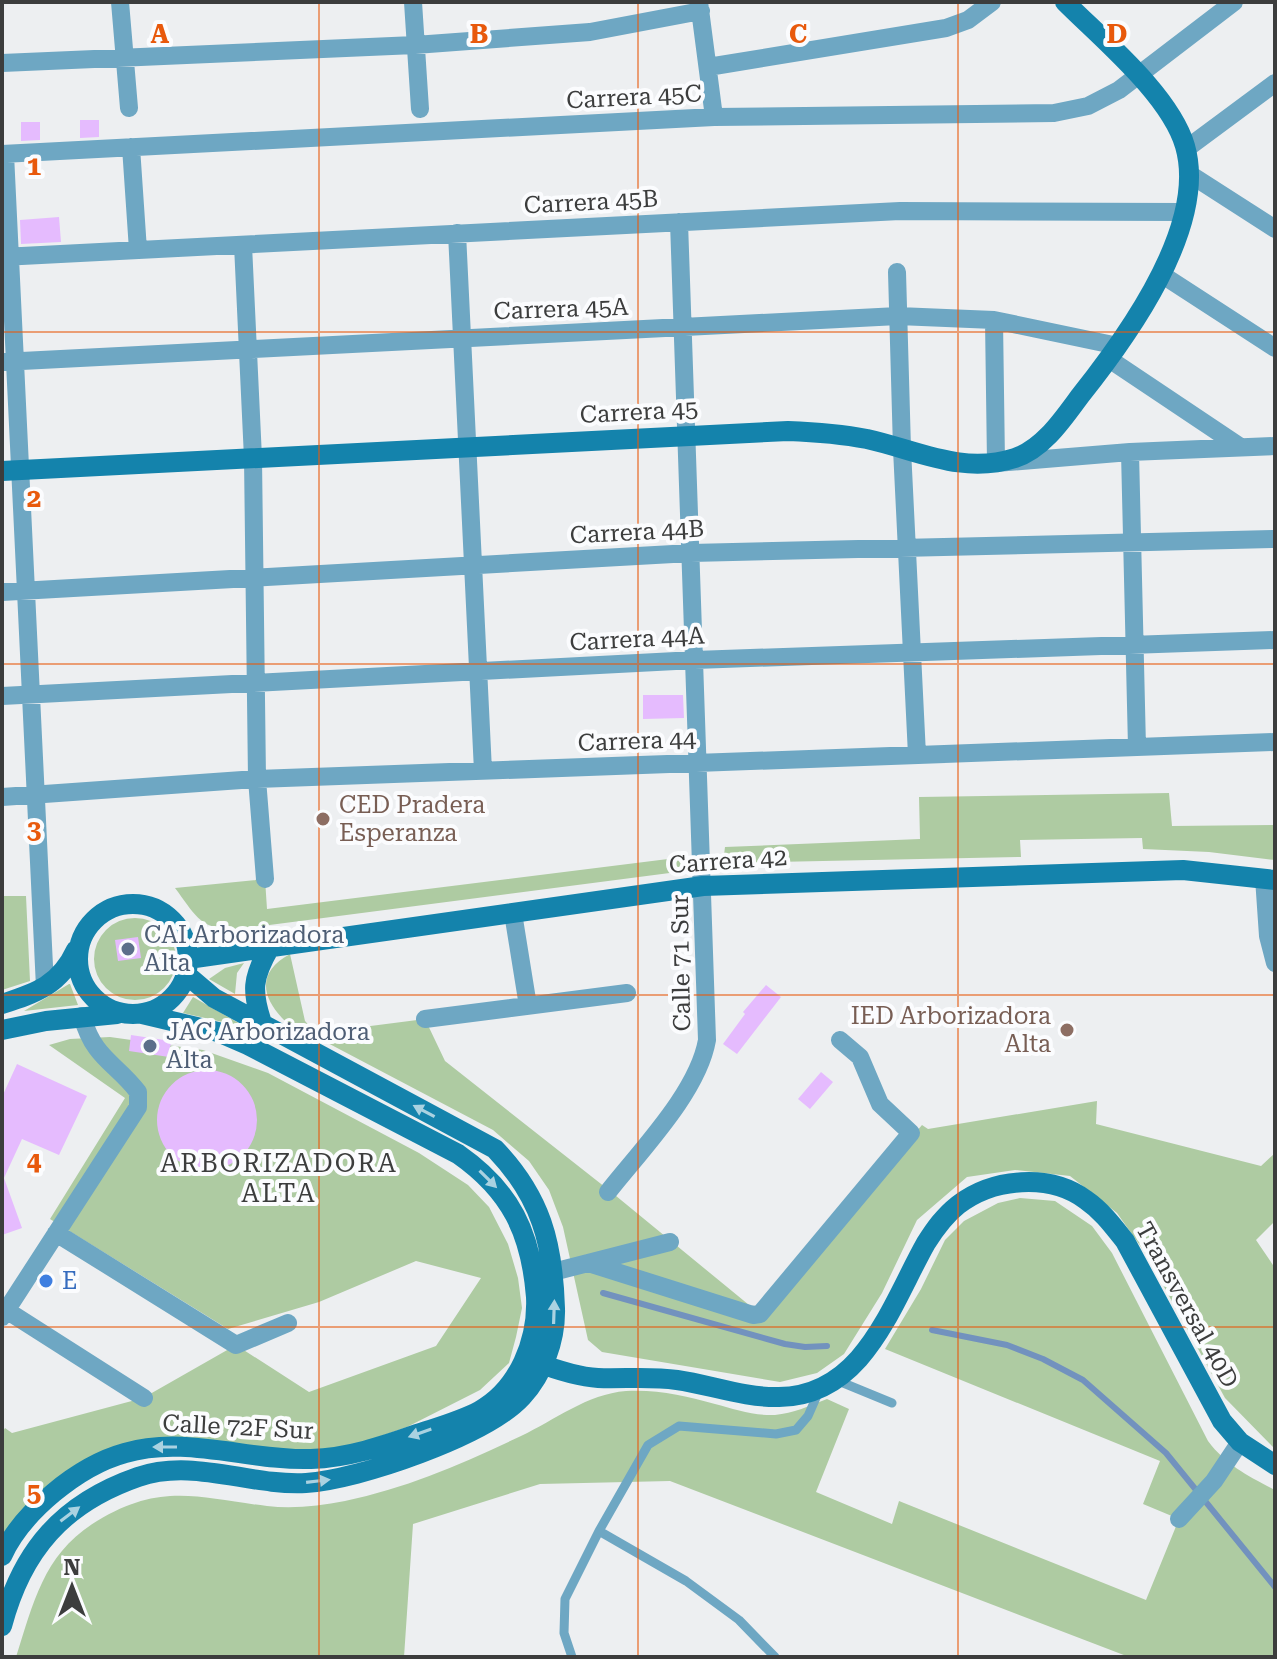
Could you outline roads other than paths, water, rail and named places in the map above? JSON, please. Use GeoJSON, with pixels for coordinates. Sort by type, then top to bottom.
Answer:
{"type":"FeatureCollection","features":[{"type":"Feature","properties":{"kind":"street"},"geometry":{"type":"LineString","coordinates":[[120,2],[129,108]]}},
{"type":"Feature","properties":{"kind":"street"},"geometry":{"type":"LineString","coordinates":[[413,2],[420,109]]}},
{"type":"Feature","properties":{"kind":"street"},"geometry":{"type":"LineString","coordinates":[[708,67],[946,28],[968,20],[992,2]]}},
{"type":"Feature","properties":{"kind":"street"},"geometry":{"type":"LineString","coordinates":[[994,320],[996,463],[1018,457],[1044,439],[1114,353],[1161,274],[1183,212],[1188,173],[1186,149],[1173,117],[1137,75],[1065,2]]}},
{"type":"Feature","properties":{"kind":"street","name":"Carrera 45C"},"geometry":{"type":"LineString","coordinates":[[3,154],[714,117],[1071,111],[1104,99],[1234,2]]}},
{"type":"Feature","properties":{"kind":"street"},"geometry":{"type":"LineString","coordinates":[[2,63],[415,45],[590,32],[700,7],[714,117]]}},
{"type":"Feature","properties":{"kind":"street"},"geometry":{"type":"LineString","coordinates":[[1186,149],[1275,83]]}},
{"type":"Feature","properties":{"kind":"street"},"geometry":{"type":"LineString","coordinates":[[131,147],[138,250]]}},
{"type":"Feature","properties":{"kind":"street"},"geometry":{"type":"LineString","coordinates":[[3,154],[11,471],[25,592],[45,987]]}},
{"type":"Feature","properties":{"kind":"street"},"geometry":{"type":"LineString","coordinates":[[1188,173],[1275,229]]}},
{"type":"Feature","properties":{"kind":"street","name":"Carrera 45B"},"geometry":{"type":"LineString","coordinates":[[6,257],[900,211],[1183,212]]}},
{"type":"Feature","properties":{"kind":"street","name":"Calle 71 Sur"},"geometry":{"type":"LineString","coordinates":[[608,1192],[685,1093],[702,1063],[708,1023],[679,222]]}},
{"type":"Feature","properties":{"kind":"street"},"geometry":{"type":"LineString","coordinates":[[457,233],[483,771]]}},
{"type":"Feature","properties":{"kind":"street"},"geometry":{"type":"LineString","coordinates":[[243,245],[253,458],[257,779],[265,879]]}},
{"type":"Feature","properties":{"kind":"street"},"geometry":{"type":"LineString","coordinates":[[897,272],[917,755]]}},
{"type":"Feature","properties":{"kind":"street"},"geometry":{"type":"LineString","coordinates":[[1161,274],[1275,348]]}},
{"type":"Feature","properties":{"kind":"street","name":"Carrera 45A"},"geometry":{"type":"LineString","coordinates":[[8,362],[898,316],[994,320],[1114,353]]}},
{"type":"Feature","properties":{"kind":"street"},"geometry":{"type":"LineString","coordinates":[[1114,353],[1239,446]]}},
{"type":"Feature","properties":{"kind":"street","name":"Carrera 45"},"geometry":{"type":"LineString","coordinates":[[11,471],[788,431],[839,434],[951,463],[1275,446]]}},
{"type":"Feature","properties":{"kind":"street"},"geometry":{"type":"LineString","coordinates":[[1130,452],[1137,747]]}},
{"type":"Feature","properties":{"kind":"street","name":"Carrera 44B"},"geometry":{"type":"LineString","coordinates":[[2,592],[691,553],[1275,539]]}},
{"type":"Feature","properties":{"kind":"street","name":"Carrera 44A"},"geometry":{"type":"LineString","coordinates":[[2,696],[695,660],[1275,640]]}},
{"type":"Feature","properties":{"kind":"street","name":"Carrera 44"},"geometry":{"type":"LineString","coordinates":[[2,797],[257,779],[1275,742]]}},
{"type":"Feature","properties":{"kind":"street","name":"Carrera 42"},"geometry":{"type":"LineString","coordinates":[[188,967],[270,947],[703,886],[1183,870],[1269,879]]}},
{"type":"Feature","properties":{"kind":"street"},"geometry":{"type":"LineString","coordinates":[[1269,879],[1268,936],[1275,963]]}},
{"type":"Feature","properties":{"kind":"street"},"geometry":{"type":"LineString","coordinates":[[2,1004],[45,987],[62,974],[84,931],[95,918],[110,908],[127,904],[144,905],[161,911],[184,936],[188,967],[171,1000],[158,1009],[134,1014],[82,1016],[2,1030]]}},
{"type":"Feature","properties":{"kind":"street"},"geometry":{"type":"LineString","coordinates":[[513,913],[528,1006]]}},
{"type":"Feature","properties":{"kind":"street"},"geometry":{"type":"LineString","coordinates":[[78,947],[80,977],[87,991],[98,1003],[111,1010],[134,1014]]}},
{"type":"Feature","properties":{"kind":"street"},"geometry":{"type":"LineString","coordinates":[[263,1026],[254,992],[254,978],[270,947]]}},
{"type":"Feature","properties":{"kind":"street","name":"Calle 72F Sur"},"geometry":{"type":"LineString","coordinates":[[2,1626],[17,1579],[31,1555],[60,1521],[97,1495],[141,1476],[168,1471],[207,1472],[282,1483],[326,1481],[366,1472],[440,1444],[489,1422],[522,1397],[555,1312],[550,1250],[536,1206],[513,1168],[495,1149],[207,994],[188,967]]}},
{"type":"Feature","properties":{"kind":"street"},"geometry":{"type":"LineString","coordinates":[[425,1019],[627,993]]}},
{"type":"Feature","properties":{"kind":"street","name":"Calle 72F Sur"},"geometry":{"type":"LineString","coordinates":[[2,1556],[30,1516],[51,1495],[86,1470],[119,1454],[163,1446],[313,1459],[369,1450],[482,1410],[535,1362],[537,1314],[531,1262],[516,1215],[488,1177],[458,1154],[248,1045],[218,1032],[134,1014]]}},
{"type":"Feature","properties":{"kind":"street"},"geometry":{"type":"LineString","coordinates":[[82,1016],[96,1048],[133,1085],[139,1099],[138,1107],[4,1314],[144,1398]]}},
{"type":"Feature","properties":{"kind":"street"},"geometry":{"type":"LineString","coordinates":[[588,1263],[753,1315],[760,1314],[911,1133],[880,1104],[860,1057],[840,1040]]}},
{"type":"Feature","properties":{"kind":"street","name":"Transversal 40D"},"geometry":{"type":"LineString","coordinates":[[828,1384],[858,1361],[870,1345],[926,1243],[957,1206],[1002,1185],[1024,1182],[1056,1186],[1085,1199],[1106,1217],[1125,1241],[1210,1402],[1240,1442],[1275,1465]]}},
{"type":"Feature","properties":{"kind":"street"},"geometry":{"type":"LineString","coordinates":[[56,1233],[236,1345],[288,1323]]}},
{"type":"Feature","properties":{"kind":"street"},"geometry":{"type":"LineString","coordinates":[[553,1272],[670,1242]]}},
{"type":"Feature","properties":{"kind":"street"},"geometry":{"type":"LineString","coordinates":[[535,1362],[583,1376],[653,1377],[765,1396],[796,1396],[828,1384]]}},
{"type":"Feature","properties":{"kind":"street"},"geometry":{"type":"LineString","coordinates":[[1185,1512],[1214,1481],[1240,1442]]}},
{"type":"Feature","properties":{"kind":"lane"},"geometry":{"type":"LineString","coordinates":[[572,1657],[564,1633],[565,1599],[648,1445],[679,1426],[776,1434],[796,1430],[828,1384],[892,1403]]}},
{"type":"Feature","properties":{"kind":"lane"},"geometry":{"type":"LineString","coordinates":[[599,1531],[686,1581],[739,1620],[775,1657]]}},
{"type":"Feature","properties":{"kind":"waterway"},"geometry":{"type":"LineString","coordinates":[[603,1293],[785,1344],[827,1346]]}},
{"type":"Feature","properties":{"kind":"waterway"},"geometry":{"type":"LineString","coordinates":[[932,1330],[1007,1345],[1083,1380],[1166,1453],[1275,1587]]}},
{"type":"Feature","properties":{"kind":"place","name":"CED Pradera Esperanza"},"geometry":{"type":"Point","coordinates":[323,819]}},
{"type":"Feature","properties":{"kind":"place","name":"CAI Arborizadora Alta"},"geometry":{"type":"Point","coordinates":[128,949]}},
{"type":"Feature","properties":{"kind":"place","name":"IED Arborizadora Alta"},"geometry":{"type":"Point","coordinates":[1067,1030]}},
{"type":"Feature","properties":{"kind":"place","name":"JAC Arborizadora Alta"},"geometry":{"type":"Point","coordinates":[150,1046]}},
{"type":"Feature","properties":{"kind":"place","name":"E"},"geometry":{"type":"Point","coordinates":[46,1281]}},
{"type":"Feature","properties":{"kind":"district","name":"ARBORIZADORA ALTA"},"geometry":{"type":"Point","coordinates":[279,1178]}}]}
